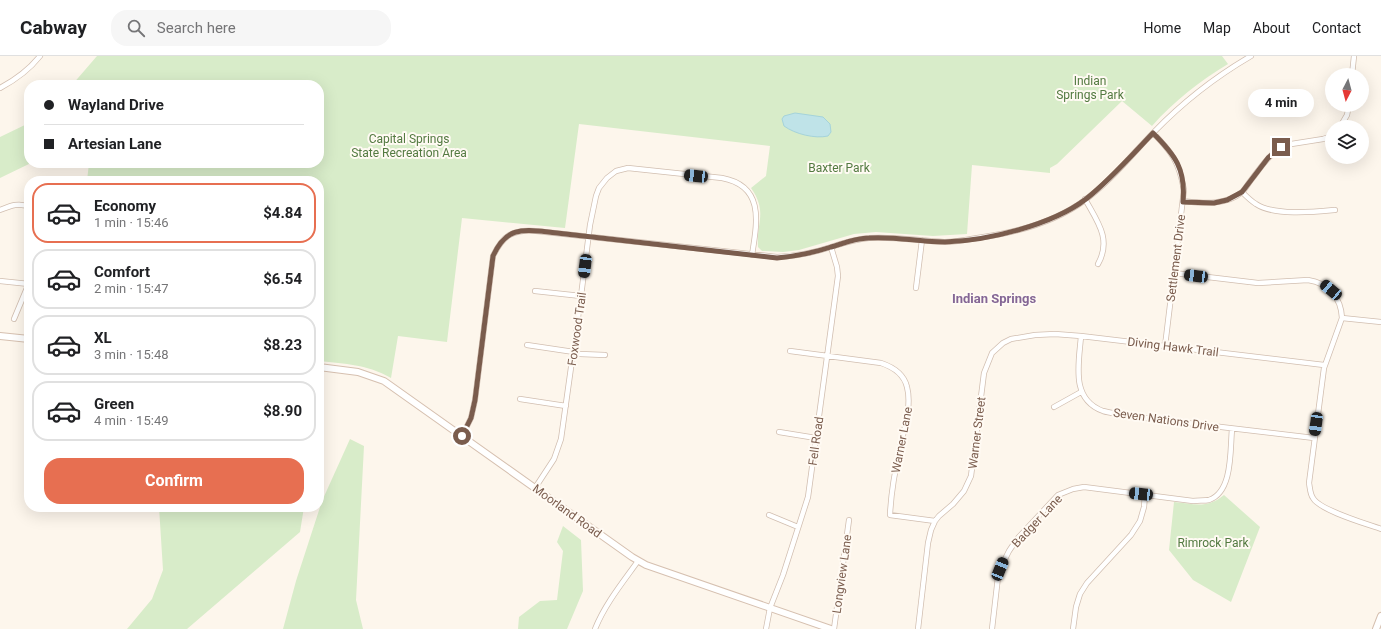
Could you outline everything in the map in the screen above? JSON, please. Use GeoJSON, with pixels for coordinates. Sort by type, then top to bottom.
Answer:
{"type":"FeatureCollection","features":[{"type":"Feature","properties":{"kind":"street"},"geometry":{"type":"LineString","coordinates":[[0,88],[19,77],[33,65],[40,56]]}},
{"type":"Feature","properties":{"kind":"street"},"geometry":{"type":"LineString","coordinates":[[462,436],[471,418],[475,400],[493,256],[499,244],[508,236],[524,230],[777,258],[793,256],[831,247],[848,241],[867,238],[886,237],[946,242],[1010,232],[1050,219],[1085,199],[1108,180],[1153,133],[1191,97],[1215,79],[1251,56]]}},
{"type":"Feature","properties":{"kind":"street"},"geometry":{"type":"LineString","coordinates":[[1353,68],[1354,56]]}},
{"type":"Feature","properties":{"kind":"street","name":"Settlement Drive"},"geometry":{"type":"LineString","coordinates":[[1153,133],[1175,158],[1181,173],[1184,190],[1165,346]]}},
{"type":"Feature","properties":{"kind":"street"},"geometry":{"type":"LineString","coordinates":[[1183,202],[1214,203],[1227,200],[1242,192],[1268,158],[1281,147],[1325,138]]}},
{"type":"Feature","properties":{"kind":"street","name":"Foxwood Trail"},"geometry":{"type":"LineString","coordinates":[[536,488],[557,454],[561,439],[594,205],[599,188],[607,178],[616,171],[628,168],[722,178],[736,182],[750,193],[756,209],[752,255]]}},
{"type":"Feature","properties":{"kind":"street"},"geometry":{"type":"LineString","coordinates":[[1242,192],[1255,204],[1266,209],[1300,212],[1335,210]]}},
{"type":"Feature","properties":{"kind":"street"},"geometry":{"type":"LineString","coordinates":[[1085,199],[1100,224],[1104,236],[1104,246],[1098,264]]}},
{"type":"Feature","properties":{"kind":"street"},"geometry":{"type":"LineString","coordinates":[[0,210],[12,205],[24,205]]}},
{"type":"Feature","properties":{"kind":"street"},"geometry":{"type":"LineString","coordinates":[[916,288],[922,240]]}},
{"type":"Feature","properties":{"kind":"street","name":"Fell Road"},"geometry":{"type":"LineString","coordinates":[[766,629],[770,608],[783,575],[808,497],[838,276],[831,247]]}},
{"type":"Feature","properties":{"kind":"street"},"geometry":{"type":"LineString","coordinates":[[1174,273],[1258,283],[1274,283],[1302,279],[1324,284],[1336,296],[1342,312],[1342,318],[1324,365],[1309,483],[1313,497],[1317,503],[1332,511],[1381,529]]}},
{"type":"Feature","properties":{"kind":"street"},"geometry":{"type":"LineString","coordinates":[[0,281],[24,283]]}},
{"type":"Feature","properties":{"kind":"street"},"geometry":{"type":"LineString","coordinates":[[536,291],[582,296]]}},
{"type":"Feature","properties":{"kind":"street"},"geometry":{"type":"LineString","coordinates":[[14,319],[24,296]]}},
{"type":"Feature","properties":{"kind":"street"},"geometry":{"type":"LineString","coordinates":[[1342,318],[1381,322]]}},
{"type":"Feature","properties":{"kind":"street","name":"Diving Hawk Trail"},"geometry":{"type":"LineString","coordinates":[[1021,338],[1055,334],[1081,336],[1324,365]]}},
{"type":"Feature","properties":{"kind":"street"},"geometry":{"type":"LineString","coordinates":[[0,336],[24,338]]}},
{"type":"Feature","properties":{"kind":"street"},"geometry":{"type":"LineString","coordinates":[[1054,407],[1081,392],[1079,367],[1081,336]]}},
{"type":"Feature","properties":{"kind":"street","name":"Warner Street"},"geometry":{"type":"LineString","coordinates":[[918,629],[928,543],[931,530],[939,516],[953,504],[964,491],[971,476],[984,373],[991,354],[1003,343],[1011,339],[1021,338]]}},
{"type":"Feature","properties":{"kind":"street"},"geometry":{"type":"LineString","coordinates":[[527,345],[580,354],[605,355]]}},
{"type":"Feature","properties":{"kind":"street"},"geometry":{"type":"LineString","coordinates":[[790,350],[827,355]]}},
{"type":"Feature","properties":{"kind":"street","name":"Warner Lane"},"geometry":{"type":"LineString","coordinates":[[827,355],[881,363],[894,368],[900,374],[907,387],[909,401],[895,473],[890,515],[935,521]]}},
{"type":"Feature","properties":{"kind":"street","name":"Moorland Road"},"geometry":{"type":"LineString","coordinates":[[324,368],[358,372],[384,381],[638,561],[831,629]]}},
{"type":"Feature","properties":{"kind":"street","name":"Seven Nations Drive"},"geometry":{"type":"LineString","coordinates":[[1081,392],[1086,400],[1093,406],[1103,411],[1128,416],[1314,438]]}},
{"type":"Feature","properties":{"kind":"street"},"geometry":{"type":"LineString","coordinates":[[520,399],[566,406]]}},
{"type":"Feature","properties":{"kind":"street","name":"Badger Lane"},"geometry":{"type":"LineString","coordinates":[[992,629],[998,578],[1004,559],[1017,540],[1058,495],[1084,487],[1193,501],[1208,500],[1218,495],[1223,489],[1227,478],[1232,429]]}},
{"type":"Feature","properties":{"kind":"street"},"geometry":{"type":"LineString","coordinates":[[779,432],[816,438]]}},
{"type":"Feature","properties":{"kind":"street"},"geometry":{"type":"LineString","coordinates":[[1073,629],[1076,607],[1080,594],[1087,583],[1131,535],[1140,521],[1146,495]]}},
{"type":"Feature","properties":{"kind":"street"},"geometry":{"type":"LineString","coordinates":[[769,515],[798,526]]}},
{"type":"Feature","properties":{"kind":"street","name":"Longview Lane"},"geometry":{"type":"LineString","coordinates":[[834,629],[849,520]]}},
{"type":"Feature","properties":{"kind":"street"},"geometry":{"type":"LineString","coordinates":[[596,629],[600,617],[608,604],[638,561]]}},
{"type":"Feature","properties":{"kind":"street"},"geometry":{"type":"LineString","coordinates":[[1376,629],[1381,616]]}},
{"type":"Feature","properties":{"kind":"green space","name":"Capital Springs State Recreation Area"},"geometry":{"type":"Polygon","coordinates":[[[97,56],[1222,56],[1228,64],[1207,77],[1188,92],[1169,108],[1152,126],[1122,101],[1057,164],[1050,168],[1050,173],[972,165],[967,234],[933,236],[876,232],[854,234],[799,250],[783,252],[762,251],[758,247],[760,211],[756,196],[751,188],[766,176],[770,146],[579,124],[565,228],[462,218],[447,342],[398,336],[391,378],[382,373],[364,367],[324,362],[324,176],[88,176],[88,168],[324,168],[324,80],[76,80],[97,56]]]}},
{"type":"Feature","properties":{"kind":"green space"},"geometry":{"type":"Polygon","coordinates":[[[24,125],[24,166],[0,178],[0,137],[24,125]]]}},
{"type":"Feature","properties":{"kind":"green space"},"geometry":{"type":"Polygon","coordinates":[[[350,439],[364,446],[356,600],[363,629],[283,629],[296,581],[318,512],[324,512],[324,497],[350,439]]]}},
{"type":"Feature","properties":{"kind":"green space","name":"Rimrock Park"},"geometry":{"type":"Polygon","coordinates":[[[1224,495],[1260,527],[1231,602],[1193,580],[1169,550],[1174,502],[1206,504],[1224,495]]]}},
{"type":"Feature","properties":{"kind":"green space"},"geometry":{"type":"Polygon","coordinates":[[[159,512],[303,512],[300,532],[187,629],[127,629],[152,599],[163,570],[159,512]]]}},
{"type":"Feature","properties":{"kind":"green space"},"geometry":{"type":"Polygon","coordinates":[[[563,526],[581,540],[583,591],[567,629],[518,629],[519,617],[540,601],[557,600],[563,551],[557,542],[563,526]]]}},
{"type":"Feature","properties":{"kind":"water"},"geometry":{"type":"Polygon","coordinates":[[[795,113],[823,117],[830,124],[831,132],[828,136],[817,137],[805,135],[784,126],[782,119],[784,116],[795,113]]]}},
{"type":"Feature","properties":{"kind":"district","name":"Indian Springs"},"geometry":{"type":"Point","coordinates":[994,298]}},
{"type":"Feature","properties":{"kind":"route"},"geometry":{"type":"LineString","coordinates":[[462,436],[474,408],[493,256],[499,244],[515,232],[524,230],[589,236],[777,258],[809,253],[848,241],[867,238],[886,237],[946,242],[958,241],[993,236],[1031,226],[1050,219],[1077,205],[1108,180],[1153,133],[1175,158],[1181,173],[1184,190],[1183,202],[1214,203],[1227,200],[1242,192],[1268,158],[1281,147]]}},
{"type":"Feature","properties":{"kind":"park label","name":"Indian Springs Park"},"geometry":{"type":"Point","coordinates":[1090,88]}},
{"type":"Feature","properties":{"kind":"park label","name":"Baxter Park"},"geometry":{"type":"Point","coordinates":[839,168]}}]}
